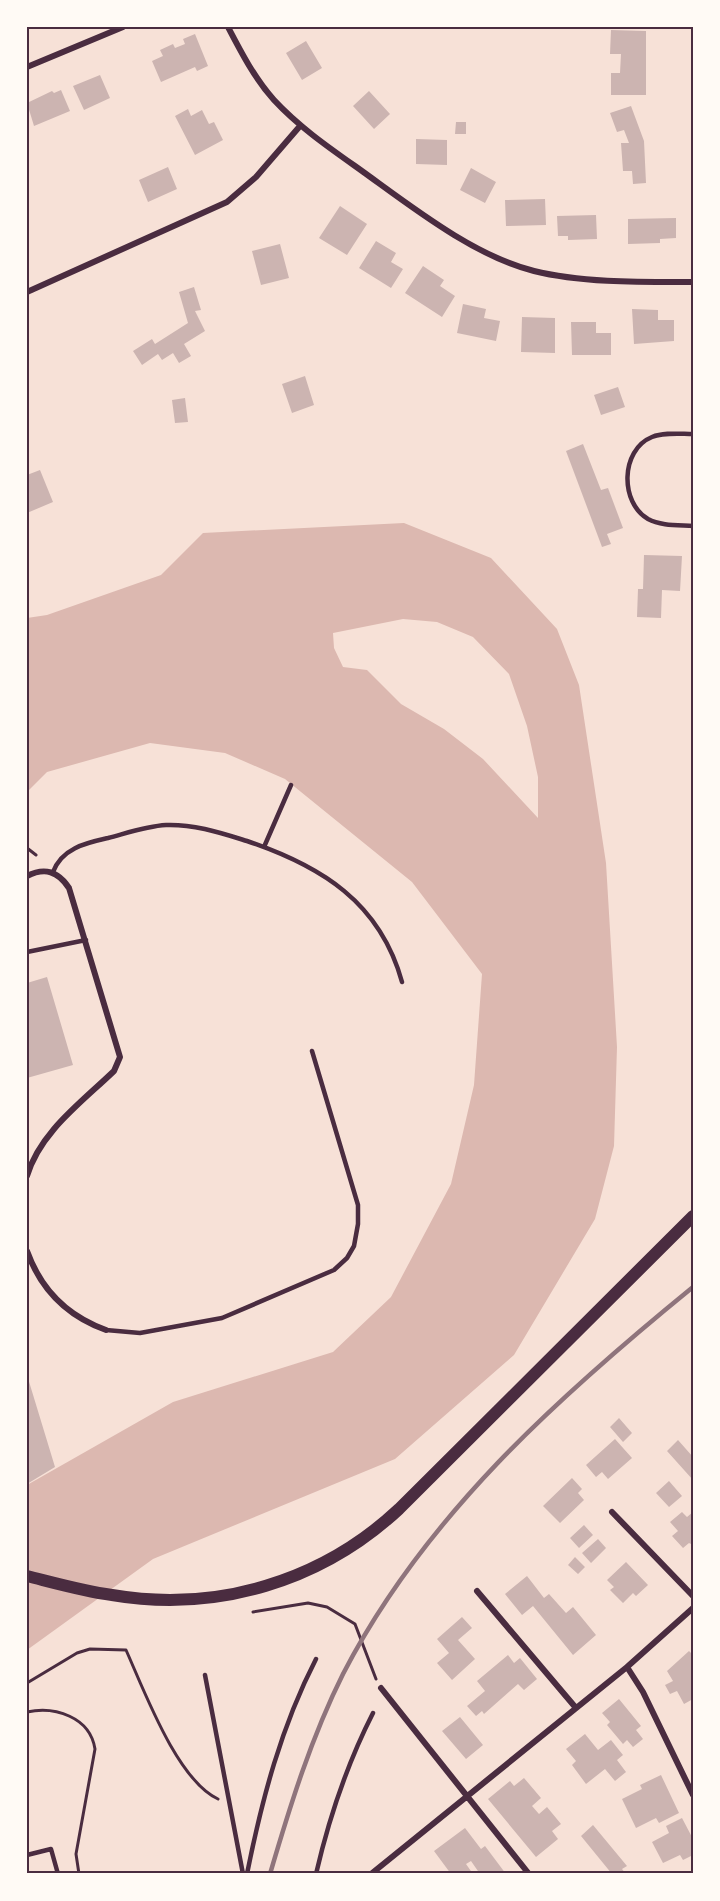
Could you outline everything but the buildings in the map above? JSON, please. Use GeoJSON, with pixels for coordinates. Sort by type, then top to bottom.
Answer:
{"type":"FeatureCollection","features":[{"type":"Feature","properties":{"kind":"main road"},"geometry":{"type":"LineString","coordinates":[[27,1576],[111,1595],[186,1599],[223,1596],[268,1586],[310,1571],[362,1541],[399,1509],[693,1216]]}},
{"type":"Feature","properties":{"kind":"street"},"geometry":{"type":"LineString","coordinates":[[27,67],[123,27]]}},
{"type":"Feature","properties":{"kind":"street"},"geometry":{"type":"LineString","coordinates":[[228,27],[247,62],[272,98],[300,126],[438,224],[495,255],[534,271],[575,277],[693,282]]}},
{"type":"Feature","properties":{"kind":"street"},"geometry":{"type":"LineString","coordinates":[[27,292],[227,202],[256,177],[300,126]]}},
{"type":"Feature","properties":{"kind":"street"},"geometry":{"type":"LineString","coordinates":[[27,876],[40,871],[53,872],[60,876],[69,888],[118,1048],[119,1061],[114,1071],[46,1138],[35,1155],[27,1176]]}},
{"type":"Feature","properties":{"kind":"street"},"geometry":{"type":"LineString","coordinates":[[27,1251],[36,1272],[55,1298],[76,1317],[106,1330]]}},
{"type":"Feature","properties":{"kind":"street"},"geometry":{"type":"LineString","coordinates":[[612,1512],[693,1596]]}},
{"type":"Feature","properties":{"kind":"street"},"geometry":{"type":"LineString","coordinates":[[477,1591],[576,1708]]}},
{"type":"Feature","properties":{"kind":"street"},"geometry":{"type":"LineString","coordinates":[[370,1874],[627,1667],[693,1608]]}},
{"type":"Feature","properties":{"kind":"street"},"geometry":{"type":"LineString","coordinates":[[627,1667],[643,1692],[693,1795]]}},
{"type":"Feature","properties":{"kind":"street"},"geometry":{"type":"LineString","coordinates":[[381,1688],[529,1874]]}},
{"type":"Feature","properties":{"kind":"lane"},"geometry":{"type":"LineString","coordinates":[[693,434],[651,438],[640,446],[628,473],[627,487],[631,499],[646,518],[658,523],[693,526]]}},
{"type":"Feature","properties":{"kind":"lane"},"geometry":{"type":"LineString","coordinates":[[264,847],[291,785]]}},
{"type":"Feature","properties":{"kind":"lane"},"geometry":{"type":"LineString","coordinates":[[53,872],[60,859],[79,846],[160,826],[206,830],[264,847],[322,875],[357,901],[388,942],[402,982]]}},
{"type":"Feature","properties":{"kind":"lane"},"geometry":{"type":"LineString","coordinates":[[27,952],[86,940]]}},
{"type":"Feature","properties":{"kind":"lane"},"geometry":{"type":"LineString","coordinates":[[106,1330],[140,1333],[222,1318],[334,1270],[347,1258],[356,1239],[358,1205],[312,1051]]}},
{"type":"Feature","properties":{"kind":"lane"},"geometry":{"type":"LineString","coordinates":[[245,1874],[272,1768],[290,1714],[316,1659]]}},
{"type":"Feature","properties":{"kind":"lane"},"geometry":{"type":"LineString","coordinates":[[205,1675],[245,1874]]}},
{"type":"Feature","properties":{"kind":"lane"},"geometry":{"type":"LineString","coordinates":[[316,1874],[340,1790],[373,1713]]}},
{"type":"Feature","properties":{"kind":"lane"},"geometry":{"type":"LineString","coordinates":[[27,1855],[51,1849],[58,1874]]}},
{"type":"Feature","properties":{"kind":"path"},"geometry":{"type":"LineString","coordinates":[[27,848],[36,855]]}},
{"type":"Feature","properties":{"kind":"path"},"geometry":{"type":"LineString","coordinates":[[253,1612],[308,1603],[327,1607],[355,1624],[371,1670],[381,1688]]}},
{"type":"Feature","properties":{"kind":"path"},"geometry":{"type":"LineString","coordinates":[[27,1683],[76,1653],[90,1649],[126,1650],[150,1708],[178,1756],[203,1788],[213,1796],[229,1800]]}},
{"type":"Feature","properties":{"kind":"path"},"geometry":{"type":"LineString","coordinates":[[27,1712],[53,1711],[66,1714],[83,1725],[94,1739],[95,1749],[76,1854],[79,1874]]}},
{"type":"Feature","properties":{"kind":"shaded area"},"geometry":{"type":"Polygon","coordinates":[[[404,523],[491,558],[557,629],[579,685],[606,863],[617,1047],[614,1146],[595,1219],[514,1355],[395,1459],[153,1559],[27,1650],[27,1485],[173,1402],[333,1352],[391,1297],[451,1184],[474,1085],[482,974],[412,882],[285,779],[225,753],[150,743],[47,772],[27,792],[27,618],[47,615],[161,575],[203,533],[404,523]],[[403,619],[333,633],[334,648],[343,667],[367,670],[401,704],[444,729],[483,759],[538,818],[538,777],[527,726],[509,674],[473,637],[437,622],[403,619]]]}},
{"type":"Feature","properties":{"kind":"railway"},"geometry":{"type":"LineString","coordinates":[[270,1874],[302,1772],[331,1698],[376,1617],[413,1563],[454,1512],[544,1416],[693,1287]]}}]}
